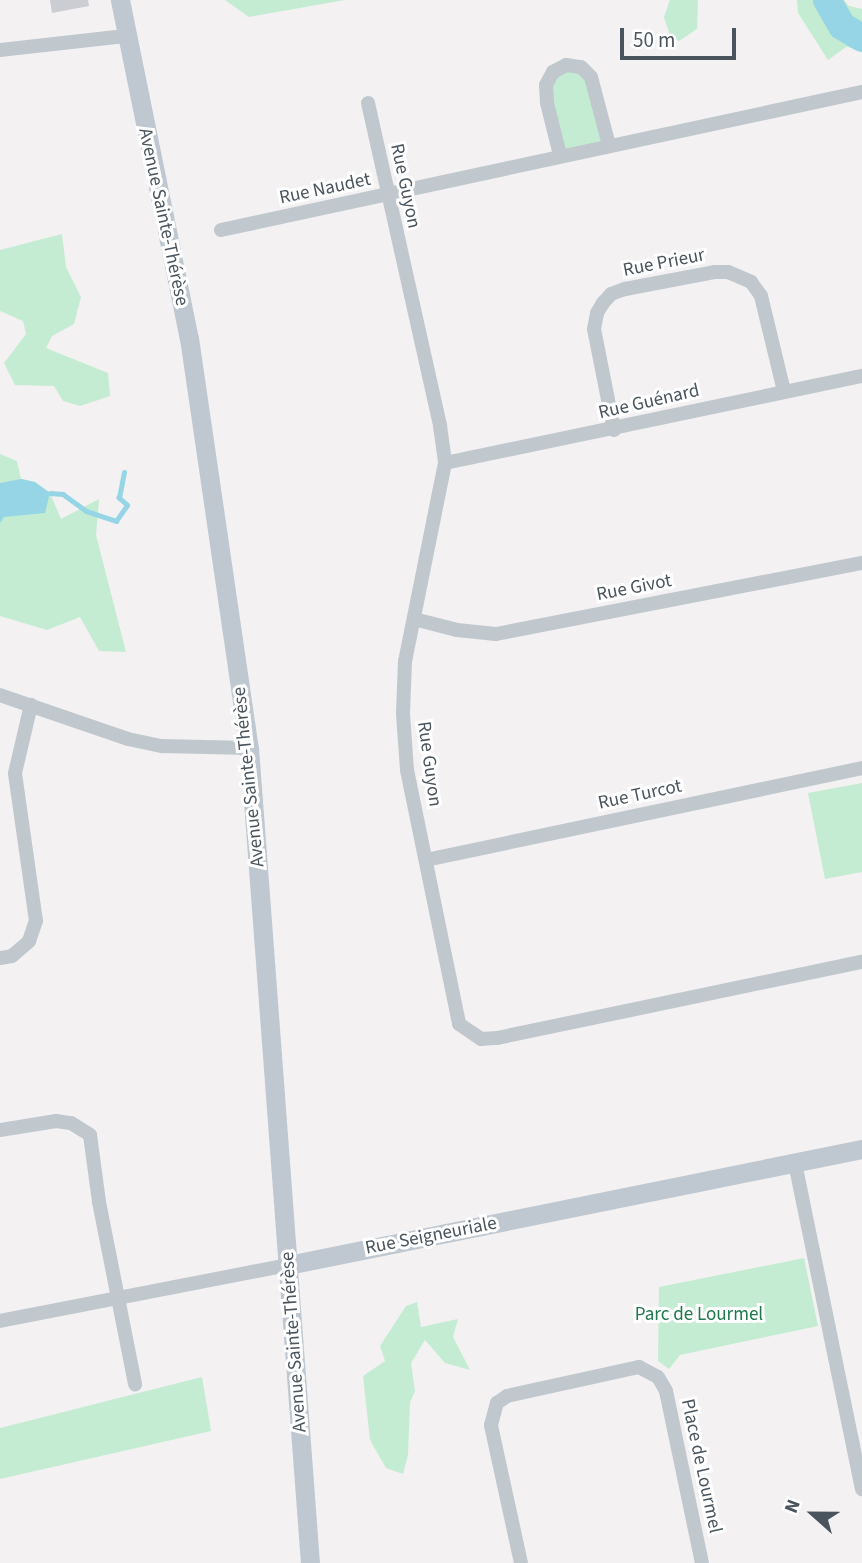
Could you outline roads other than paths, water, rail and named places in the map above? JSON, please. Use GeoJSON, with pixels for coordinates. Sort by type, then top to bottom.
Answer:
{"type":"FeatureCollection","features":[{"type":"Feature","properties":{"kind":"street","name":"Avenue Sainte-Thérèse"},"geometry":{"type":"LineString","coordinates":[[120,0],[125,36],[189,338],[249,748],[310,1563]]}},
{"type":"Feature","properties":{"kind":"street"},"geometry":{"type":"LineString","coordinates":[[0,50],[125,36]]}},
{"type":"Feature","properties":{"kind":"street"},"geometry":{"type":"LineString","coordinates":[[560,155],[547,103],[546,85],[553,72],[566,65],[581,67],[592,77],[609,145]]}},
{"type":"Feature","properties":{"kind":"street","name":"Rue Naudet"},"geometry":{"type":"LineString","coordinates":[[221,230],[862,92]]}},
{"type":"Feature","properties":{"kind":"street","name":"Rue Guyon"},"geometry":{"type":"LineString","coordinates":[[368,103],[440,426],[445,463],[405,661],[403,714],[407,770],[458,1024],[481,1038],[497,1038],[862,962]]}},
{"type":"Feature","properties":{"kind":"street","name":"Rue Prieur"},"geometry":{"type":"LineString","coordinates":[[614,430],[594,330],[597,313],[603,303],[611,294],[625,289],[715,272],[740,275],[751,282],[761,296],[784,391]]}},
{"type":"Feature","properties":{"kind":"street","name":"Rue Guénard"},"geometry":{"type":"LineString","coordinates":[[445,463],[614,430],[862,376]]}},
{"type":"Feature","properties":{"kind":"street","name":"Rue Givot"},"geometry":{"type":"LineString","coordinates":[[414,619],[457,630],[496,635],[862,563]]}},
{"type":"Feature","properties":{"kind":"street"},"geometry":{"type":"LineString","coordinates":[[0,695],[128,739],[162,747],[249,748]]}},
{"type":"Feature","properties":{"kind":"street"},"geometry":{"type":"LineString","coordinates":[[0,958],[12,956],[29,941],[36,921],[15,773],[31,705]]}},
{"type":"Feature","properties":{"kind":"street","name":"Rue Turcot"},"geometry":{"type":"LineString","coordinates":[[426,860],[862,768]]}},
{"type":"Feature","properties":{"kind":"street"},"geometry":{"type":"LineString","coordinates":[[0,1130],[56,1121],[71,1123],[90,1135],[99,1202],[135,1384]]}},
{"type":"Feature","properties":{"kind":"street","name":"Rue Seigneuriale"},"geometry":{"type":"LineString","coordinates":[[0,1321],[862,1149]]}},
{"type":"Feature","properties":{"kind":"street"},"geometry":{"type":"LineString","coordinates":[[795,1163],[862,1489]]}},
{"type":"Feature","properties":{"kind":"street","name":"Place de Lourmel"},"geometry":{"type":"LineString","coordinates":[[521,1563],[491,1425],[497,1403],[508,1396],[639,1367],[658,1377],[666,1391],[702,1563]]}},
{"type":"Feature","properties":{"kind":"water"},"geometry":{"type":"Polygon","coordinates":[[[21,479],[35,482],[50,493],[45,513],[4,517],[0,523],[0,483],[21,479]]]}},
{"type":"Feature","properties":{"kind":"waterway"},"geometry":{"type":"LineString","coordinates":[[827,0],[842,26],[862,38]]}},
{"type":"Feature","properties":{"kind":"waterway"},"geometry":{"type":"LineString","coordinates":[[50,493],[63,494],[86,511],[116,521],[127,505],[119,498],[124,472]]}},
{"type":"Feature","properties":{"kind":"park label","name":"Parc de Lourmel"},"geometry":{"type":"Point","coordinates":[699,1315]}}]}
